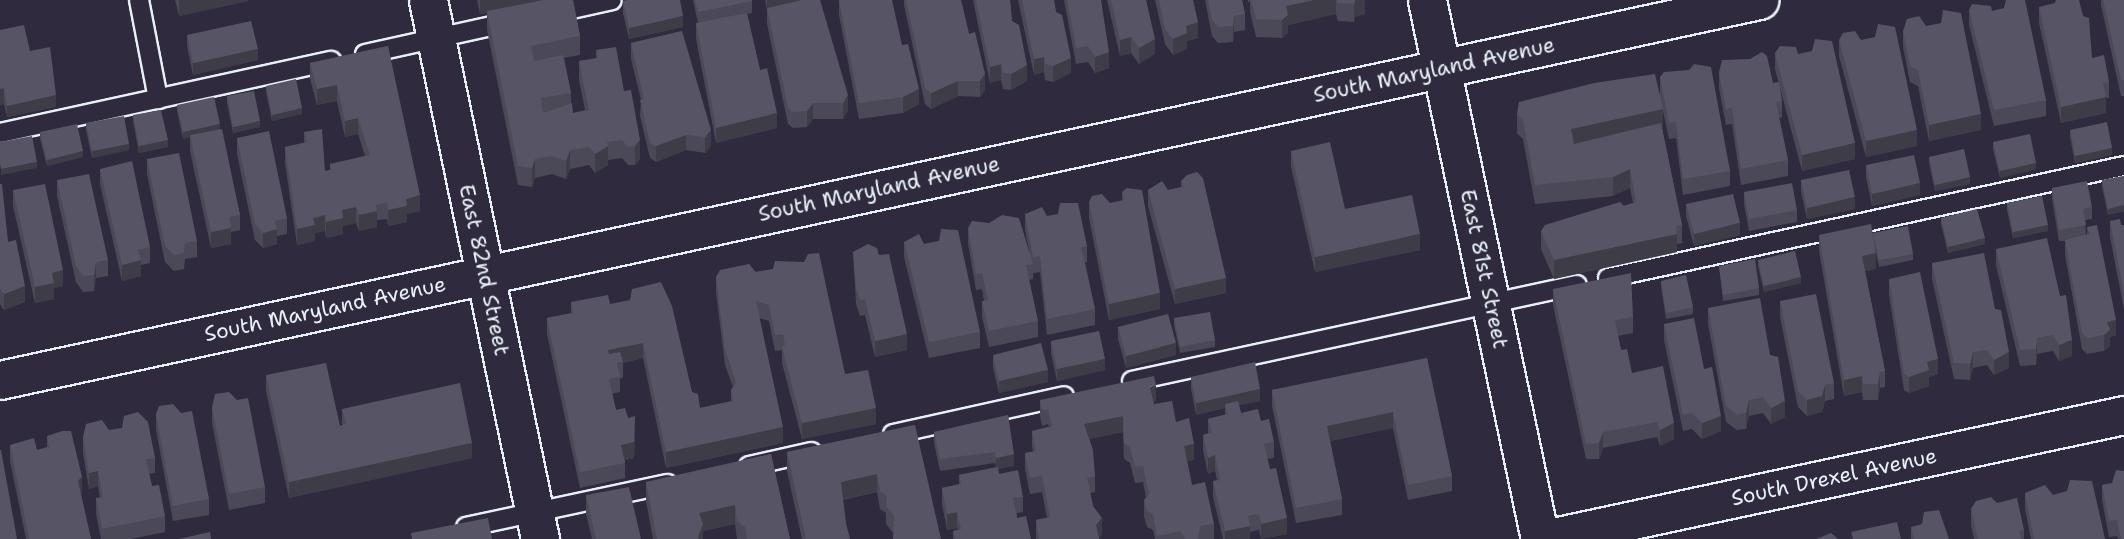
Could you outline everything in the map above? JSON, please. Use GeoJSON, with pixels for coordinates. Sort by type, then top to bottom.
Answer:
{"type":"FeatureCollection","features":[{"type":"Feature","properties":{"kind":"street","name":"East 82nd Street"},"geometry":{"type":"LineString","coordinates":[[428,0],[537,526]]}},
{"type":"Feature","properties":{"kind":"street","name":"East 81st Street"},"geometry":{"type":"LineString","coordinates":[[1427,0],[1542,539]]}},
{"type":"Feature","properties":{"kind":"street","name":"South Maryland Avenue"},"geometry":{"type":"LineString","coordinates":[[0,380],[1759,0]]}},
{"type":"Feature","properties":{"kind":"street","name":"South Drexel Avenue"},"geometry":{"type":"LineString","coordinates":[[1542,539],[2124,415]]}},
{"type":"Feature","properties":{"kind":"lane"},"geometry":{"type":"LineString","coordinates":[[139,0],[158,99]]}},
{"type":"Feature","properties":{"kind":"lane"},"geometry":{"type":"LineString","coordinates":[[0,133],[612,0]]}},
{"type":"Feature","properties":{"kind":"lane"},"geometry":{"type":"LineString","coordinates":[[1118,385],[2124,166]]}},
{"type":"Feature","properties":{"kind":"lane"},"geometry":{"type":"LineString","coordinates":[[874,438],[1077,394]]}},
{"type":"Feature","properties":{"kind":"lane"},"geometry":{"type":"LineString","coordinates":[[726,471],[834,447]]}},
{"type":"Feature","properties":{"kind":"lane"},"geometry":{"type":"LineString","coordinates":[[447,531],[537,526],[685,480]]}},
{"type":"Feature","properties":{"kind":"building"},"geometry":{"type":"Polygon","coordinates":[[[544,0],[573,0],[580,36],[531,46],[534,61],[563,55],[571,93],[541,98],[543,113],[572,103],[573,113],[589,110],[579,61],[598,58],[596,50],[616,47],[624,91],[631,90],[640,140],[635,146],[628,147],[622,140],[607,142],[608,146],[595,154],[589,147],[570,150],[566,161],[552,156],[535,159],[532,168],[518,166],[487,11],[544,0]]]}},
{"type":"Feature","properties":{"kind":"building"},"geometry":{"type":"Polygon","coordinates":[[[680,0],[683,16],[629,28],[623,1],[680,0]]]}},
{"type":"Feature","properties":{"kind":"building"},"geometry":{"type":"Polygon","coordinates":[[[695,0],[752,0],[752,1],[698,12],[695,0]]]}},
{"type":"Feature","properties":{"kind":"building"},"geometry":{"type":"Polygon","coordinates":[[[802,0],[820,0],[848,95],[843,103],[813,103],[807,111],[793,112],[788,108],[767,8],[802,0]]]}},
{"type":"Feature","properties":{"kind":"building"},"geometry":{"type":"Polygon","coordinates":[[[839,0],[892,0],[902,45],[908,44],[919,89],[903,97],[859,103],[839,0]]]}},
{"type":"Feature","properties":{"kind":"building"},"geometry":{"type":"Polygon","coordinates":[[[906,0],[961,0],[969,34],[975,32],[985,74],[980,81],[958,81],[931,93],[925,88],[906,0]]]}},
{"type":"Feature","properties":{"kind":"building"},"geometry":{"type":"Polygon","coordinates":[[[976,0],[1010,0],[1012,21],[1019,25],[1027,65],[1011,74],[1003,73],[1001,64],[990,67],[976,0]]]}},
{"type":"Feature","properties":{"kind":"building"},"geometry":{"type":"Polygon","coordinates":[[[1022,0],[1054,0],[1056,12],[1062,15],[1071,58],[1053,66],[1045,64],[1044,57],[1034,59],[1022,0]]]}},
{"type":"Feature","properties":{"kind":"building"},"geometry":{"type":"Polygon","coordinates":[[[1067,0],[1101,0],[1109,52],[1095,57],[1088,46],[1076,48],[1067,0]]]}},
{"type":"Feature","properties":{"kind":"building"},"geometry":{"type":"Polygon","coordinates":[[[1111,0],[1146,0],[1155,39],[1139,48],[1131,37],[1120,40],[1111,0]]]}},
{"type":"Feature","properties":{"kind":"building"},"geometry":{"type":"Polygon","coordinates":[[[1159,0],[1193,0],[1198,22],[1186,26],[1187,33],[1173,39],[1165,29],[1159,0]]]}},
{"type":"Feature","properties":{"kind":"building"},"geometry":{"type":"Polygon","coordinates":[[[1208,0],[1242,0],[1245,14],[1234,16],[1233,26],[1218,27],[1212,20],[1208,0]]]}},
{"type":"Feature","properties":{"kind":"building"},"geometry":{"type":"Polygon","coordinates":[[[1251,0],[1314,0],[1286,6],[1288,15],[1282,20],[1256,19],[1251,0]]]}},
{"type":"Feature","properties":{"kind":"building"},"geometry":{"type":"Polygon","coordinates":[[[1337,0],[1355,0],[1354,4],[1338,3],[1337,0]]]}},
{"type":"Feature","properties":{"kind":"building"},"geometry":{"type":"Polygon","coordinates":[[[2006,0],[2025,0],[2046,100],[1994,110],[1969,10],[1972,4],[1991,6],[1992,11],[2004,8],[2006,0]]]}},
{"type":"Feature","properties":{"kind":"building"},"geometry":{"type":"Polygon","coordinates":[[[2056,0],[2079,0],[2083,16],[2089,18],[2092,58],[2104,55],[2109,82],[2103,83],[2106,97],[2061,107],[2039,7],[2055,3],[2056,0]]]}},
{"type":"Feature","properties":{"kind":"building"},"geometry":{"type":"Polygon","coordinates":[[[2103,0],[2124,0],[2124,80],[2121,80],[2103,0]]]}},
{"type":"Feature","properties":{"kind":"building"},"geometry":{"type":"Polygon","coordinates":[[[1943,10],[1961,13],[1981,114],[1929,125],[1918,70],[1910,66],[1903,31],[1907,19],[1919,16],[1926,26],[1941,23],[1943,10]]]}},
{"type":"Feature","properties":{"kind":"building"},"geometry":{"type":"Polygon","coordinates":[[[747,13],[760,70],[767,68],[777,113],[716,128],[696,23],[747,13]]]}},
{"type":"Feature","properties":{"kind":"building"},"geometry":{"type":"Polygon","coordinates":[[[251,21],[258,49],[193,63],[187,35],[251,21]]]}},
{"type":"Feature","properties":{"kind":"building"},"geometry":{"type":"Polygon","coordinates":[[[1878,24],[1895,27],[1917,130],[1866,141],[1839,40],[1843,33],[1855,31],[1861,40],[1875,37],[1878,24]]]}},
{"type":"Feature","properties":{"kind":"building"},"geometry":{"type":"Polygon","coordinates":[[[24,25],[30,51],[50,47],[56,95],[7,106],[0,69],[0,30],[24,25]]]}},
{"type":"Feature","properties":{"kind":"building"},"geometry":{"type":"Polygon","coordinates":[[[682,31],[711,130],[705,137],[686,135],[656,146],[650,143],[640,100],[644,99],[631,43],[682,31]]]}},
{"type":"Feature","properties":{"kind":"building"},"geometry":{"type":"Polygon","coordinates":[[[1815,39],[1832,41],[1855,143],[1802,155],[1775,53],[1780,46],[1796,47],[1798,54],[1812,51],[1815,39]]]}},
{"type":"Feature","properties":{"kind":"building"},"geometry":{"type":"Polygon","coordinates":[[[388,46],[420,195],[406,199],[407,206],[388,210],[387,203],[376,205],[377,211],[359,215],[356,207],[342,210],[343,218],[326,222],[325,215],[313,218],[315,225],[297,229],[285,147],[307,142],[304,132],[322,129],[325,171],[331,170],[330,164],[370,155],[358,118],[345,121],[337,85],[317,89],[310,63],[388,46]]]}},
{"type":"Feature","properties":{"kind":"building"},"geometry":{"type":"Polygon","coordinates":[[[1762,52],[1767,56],[1773,83],[1779,82],[1782,101],[1776,102],[1788,160],[1741,169],[1732,108],[1726,109],[1719,72],[1722,60],[1750,59],[1762,52]]]}},
{"type":"Feature","properties":{"kind":"building"},"geometry":{"type":"Polygon","coordinates":[[[1694,64],[1711,67],[1730,171],[1683,179],[1676,122],[1669,123],[1660,77],[1664,72],[1689,70],[1694,64]]]}},
{"type":"Feature","properties":{"kind":"building"},"geometry":{"type":"Polygon","coordinates":[[[0,69],[4,88],[0,89],[0,69]]]}},
{"type":"Feature","properties":{"kind":"building"},"geometry":{"type":"Polygon","coordinates":[[[1655,74],[1663,109],[1571,129],[1574,144],[1661,123],[1682,225],[1676,226],[1677,234],[1554,260],[1541,231],[1545,225],[1620,202],[1624,206],[1636,202],[1630,169],[1613,177],[1535,185],[1523,120],[1517,114],[1519,102],[1594,83],[1655,74]]]}},
{"type":"Feature","properties":{"kind":"building"},"geometry":{"type":"Polygon","coordinates":[[[296,79],[302,108],[272,115],[266,86],[296,79]]]}},
{"type":"Feature","properties":{"kind":"building"},"geometry":{"type":"Polygon","coordinates":[[[254,91],[260,121],[233,127],[227,96],[254,91]]]}},
{"type":"Feature","properties":{"kind":"building"},"geometry":{"type":"Polygon","coordinates":[[[214,97],[220,124],[183,132],[177,105],[214,97]]]}},
{"type":"Feature","properties":{"kind":"building"},"geometry":{"type":"Polygon","coordinates":[[[161,110],[168,140],[139,146],[133,115],[161,110]]]}},
{"type":"Feature","properties":{"kind":"building"},"geometry":{"type":"Polygon","coordinates":[[[124,116],[129,144],[92,151],[86,123],[124,116]]]}},
{"type":"Feature","properties":{"kind":"building"},"geometry":{"type":"Polygon","coordinates":[[[2107,122],[2112,148],[2075,156],[2070,130],[2107,122]]]}},
{"type":"Feature","properties":{"kind":"building"},"geometry":{"type":"Polygon","coordinates":[[[77,124],[83,151],[47,160],[40,132],[77,124]]]}},
{"type":"Feature","properties":{"kind":"building"},"geometry":{"type":"Polygon","coordinates":[[[222,129],[240,215],[229,217],[231,228],[211,232],[190,135],[222,129]]]}},
{"type":"Feature","properties":{"kind":"building"},"geometry":{"type":"Polygon","coordinates":[[[269,131],[287,218],[275,221],[277,229],[263,233],[255,224],[237,138],[269,131]]]}},
{"type":"Feature","properties":{"kind":"building"},"geometry":{"type":"Polygon","coordinates":[[[2030,134],[2036,163],[2000,171],[1993,142],[2030,134]]]}},
{"type":"Feature","properties":{"kind":"building"},"geometry":{"type":"Polygon","coordinates":[[[32,136],[37,162],[1,169],[0,142],[32,136]]]}},
{"type":"Feature","properties":{"kind":"building"},"geometry":{"type":"Polygon","coordinates":[[[1330,142],[1345,209],[1412,195],[1420,234],[1315,257],[1291,151],[1330,142]]]}},
{"type":"Feature","properties":{"kind":"building"},"geometry":{"type":"Polygon","coordinates":[[[1964,149],[1970,177],[1935,185],[1929,157],[1964,149]]]}},
{"type":"Feature","properties":{"kind":"building"},"geometry":{"type":"Polygon","coordinates":[[[179,153],[197,241],[185,243],[184,253],[174,255],[165,246],[147,159],[179,153]]]}},
{"type":"Feature","properties":{"kind":"building"},"geometry":{"type":"Polygon","coordinates":[[[1914,155],[1920,183],[1872,194],[1866,165],[1914,155]]]}},
{"type":"Feature","properties":{"kind":"building"},"geometry":{"type":"Polygon","coordinates":[[[132,161],[150,247],[138,250],[141,260],[122,265],[100,169],[132,161]]]}},
{"type":"Feature","properties":{"kind":"building"},"geometry":{"type":"Polygon","coordinates":[[[1849,170],[1855,197],[1807,208],[1801,180],[1849,170]]]}},
{"type":"Feature","properties":{"kind":"building"},"geometry":{"type":"Polygon","coordinates":[[[1197,172],[1203,178],[1226,278],[1175,289],[1148,190],[1162,181],[1168,190],[1183,187],[1181,181],[1187,175],[1197,172]]]}},
{"type":"Feature","properties":{"kind":"building"},"geometry":{"type":"Polygon","coordinates":[[[89,174],[108,260],[96,262],[94,275],[83,276],[76,266],[57,180],[89,174]]]}},
{"type":"Feature","properties":{"kind":"building"},"geometry":{"type":"Polygon","coordinates":[[[2124,176],[2124,205],[2108,209],[2102,180],[2124,176]]]}},
{"type":"Feature","properties":{"kind":"building"},"geometry":{"type":"Polygon","coordinates":[[[2087,181],[2092,207],[2083,209],[2086,225],[2059,230],[2052,188],[2087,181]]]}},
{"type":"Feature","properties":{"kind":"building"},"geometry":{"type":"Polygon","coordinates":[[[1792,183],[1797,210],[1749,219],[1744,192],[1792,183]]]}},
{"type":"Feature","properties":{"kind":"building"},"geometry":{"type":"Polygon","coordinates":[[[0,184],[8,242],[16,240],[25,286],[4,294],[0,289],[0,184]]]}},
{"type":"Feature","properties":{"kind":"building"},"geometry":{"type":"Polygon","coordinates":[[[45,184],[63,270],[52,273],[54,283],[35,287],[13,190],[45,184]]]}},
{"type":"Feature","properties":{"kind":"building"},"geometry":{"type":"Polygon","coordinates":[[[1127,188],[1142,190],[1160,293],[1109,304],[1089,202],[1092,196],[1102,194],[1110,203],[1124,200],[1122,192],[1127,188]]]}},
{"type":"Feature","properties":{"kind":"building"},"geometry":{"type":"Polygon","coordinates":[[[1733,194],[1740,223],[1694,234],[1686,204],[1733,194]]]}},
{"type":"Feature","properties":{"kind":"building"},"geometry":{"type":"Polygon","coordinates":[[[2042,196],[2048,225],[2013,232],[2007,203],[2042,196]]]}},
{"type":"Feature","properties":{"kind":"building"},"geometry":{"type":"Polygon","coordinates":[[[1060,203],[1078,203],[1087,246],[1081,247],[1095,309],[1047,319],[1040,256],[1033,257],[1025,214],[1042,207],[1047,216],[1058,214],[1060,203]]]}},
{"type":"Feature","properties":{"kind":"building"},"geometry":{"type":"Polygon","coordinates":[[[1977,209],[1985,238],[1948,247],[1941,218],[1977,209]]]}},
{"type":"Feature","properties":{"kind":"building"},"geometry":{"type":"Polygon","coordinates":[[[1002,215],[1019,218],[1033,264],[1026,265],[1038,321],[989,331],[982,301],[988,300],[982,273],[976,274],[968,228],[972,221],[989,223],[1002,215]]]}},
{"type":"Feature","properties":{"kind":"building"},"geometry":{"type":"Polygon","coordinates":[[[2120,219],[2121,225],[2124,225],[2124,294],[2110,221],[2120,219]]]}},
{"type":"Feature","properties":{"kind":"building"},"geometry":{"type":"Polygon","coordinates":[[[1871,224],[1876,253],[1862,256],[1885,371],[1880,372],[1878,384],[1863,384],[1862,376],[1844,380],[1819,235],[1871,224]]]}},
{"type":"Feature","properties":{"kind":"building"},"geometry":{"type":"Polygon","coordinates":[[[2097,225],[2116,320],[2107,322],[2110,330],[2104,335],[2087,338],[2082,333],[2065,240],[2089,234],[2087,227],[2097,225]]]}},
{"type":"Feature","properties":{"kind":"building"},"geometry":{"type":"Polygon","coordinates":[[[1908,226],[1913,254],[1879,260],[1873,233],[1908,226]]]}},
{"type":"Feature","properties":{"kind":"building"},"geometry":{"type":"Polygon","coordinates":[[[941,229],[958,230],[980,332],[929,342],[904,242],[919,234],[924,244],[939,241],[941,229]]]}},
{"type":"Feature","properties":{"kind":"building"},"geometry":{"type":"Polygon","coordinates":[[[2047,238],[2060,296],[2066,295],[2072,340],[2059,345],[2053,335],[2037,338],[2036,349],[2020,350],[1996,249],[2047,238]]]}},
{"type":"Feature","properties":{"kind":"building"},"geometry":{"type":"Polygon","coordinates":[[[868,244],[877,248],[879,255],[889,254],[907,334],[875,341],[865,299],[860,300],[856,288],[853,252],[868,244]]]}},
{"type":"Feature","properties":{"kind":"building"},"geometry":{"type":"Polygon","coordinates":[[[1795,251],[1801,277],[1764,286],[1758,260],[1795,251]]]}},
{"type":"Feature","properties":{"kind":"building"},"geometry":{"type":"Polygon","coordinates":[[[819,253],[845,374],[868,370],[876,408],[802,423],[782,347],[785,346],[783,334],[775,335],[769,305],[756,301],[783,427],[666,452],[643,343],[608,350],[609,354],[620,352],[623,362],[617,363],[620,377],[609,379],[616,410],[625,408],[628,418],[635,416],[634,442],[621,445],[625,463],[580,472],[547,318],[573,313],[571,302],[608,295],[610,304],[630,300],[632,289],[661,282],[672,306],[692,392],[698,394],[700,408],[733,401],[731,390],[736,383],[725,349],[716,277],[720,270],[749,264],[755,272],[773,269],[775,261],[804,262],[808,254],[819,253]]]}},
{"type":"Feature","properties":{"kind":"building"},"geometry":{"type":"Polygon","coordinates":[[[1984,253],[1995,309],[2001,310],[2009,352],[1994,360],[1987,350],[1973,352],[1970,364],[1954,363],[1932,263],[1984,253]]]}},
{"type":"Feature","properties":{"kind":"building"},"geometry":{"type":"Polygon","coordinates":[[[1755,259],[1759,288],[1723,295],[1719,266],[1755,259]]]}},
{"type":"Feature","properties":{"kind":"building"},"geometry":{"type":"Polygon","coordinates":[[[1920,272],[1938,359],[1927,362],[1929,370],[1909,377],[1904,374],[1889,279],[1920,272]]]}},
{"type":"Feature","properties":{"kind":"building"},"geometry":{"type":"Polygon","coordinates":[[[1631,273],[1633,317],[1615,320],[1621,350],[1627,349],[1632,373],[1663,366],[1674,423],[1660,430],[1657,422],[1603,432],[1599,443],[1586,444],[1553,289],[1631,273]]]}},
{"type":"Feature","properties":{"kind":"building"},"geometry":{"type":"Polygon","coordinates":[[[1686,275],[1693,307],[1666,313],[1661,281],[1686,275]]]}},
{"type":"Feature","properties":{"kind":"building"},"geometry":{"type":"Polygon","coordinates":[[[1816,294],[1834,383],[1825,385],[1822,396],[1807,400],[1798,391],[1780,301],[1816,294]]]}},
{"type":"Feature","properties":{"kind":"building"},"geometry":{"type":"Polygon","coordinates":[[[1760,298],[1770,355],[1778,357],[1785,401],[1771,408],[1763,397],[1749,400],[1746,413],[1737,415],[1726,406],[1708,308],[1760,298]]]}},
{"type":"Feature","properties":{"kind":"building"},"geometry":{"type":"Polygon","coordinates":[[[1210,312],[1215,340],[1180,347],[1174,318],[1210,312]]]}},
{"type":"Feature","properties":{"kind":"building"},"geometry":{"type":"Polygon","coordinates":[[[1168,314],[1176,343],[1126,356],[1118,327],[1168,314]]]}},
{"type":"Feature","properties":{"kind":"building"},"geometry":{"type":"Polygon","coordinates":[[[1694,318],[1704,369],[1712,367],[1721,416],[1702,423],[1692,413],[1683,415],[1664,324],[1694,318]]]}},
{"type":"Feature","properties":{"kind":"building"},"geometry":{"type":"Polygon","coordinates":[[[1099,331],[1105,359],[1057,369],[1051,341],[1099,331]]]}},
{"type":"Feature","properties":{"kind":"building"},"geometry":{"type":"Polygon","coordinates":[[[1041,343],[1048,370],[999,381],[993,355],[1041,343]]]}},
{"type":"Feature","properties":{"kind":"building"},"geometry":{"type":"Polygon","coordinates":[[[1427,358],[1452,476],[1408,485],[1393,412],[1327,426],[1342,499],[1296,508],[1272,390],[1427,358]]]}},
{"type":"Feature","properties":{"kind":"building"},"geometry":{"type":"Polygon","coordinates":[[[1255,362],[1260,389],[1196,403],[1191,377],[1255,362]]]}},
{"type":"Feature","properties":{"kind":"building"},"geometry":{"type":"Polygon","coordinates":[[[326,363],[340,426],[346,424],[342,409],[460,383],[472,443],[289,482],[266,375],[326,363]]]}},
{"type":"Feature","properties":{"kind":"building"},"geometry":{"type":"Polygon","coordinates":[[[1154,376],[1156,385],[1150,387],[1154,404],[1172,401],[1176,422],[1189,418],[1194,444],[1184,446],[1192,485],[1205,482],[1214,524],[1200,526],[1198,539],[1186,539],[1180,531],[1157,536],[1153,514],[1147,511],[1144,500],[1149,494],[1143,466],[1135,467],[1130,447],[1124,443],[1123,416],[1084,424],[1093,450],[1095,476],[1087,478],[1093,506],[1102,518],[1096,525],[1099,539],[1039,539],[1036,520],[1050,517],[1042,476],[1030,478],[1025,453],[1036,451],[1032,431],[1052,426],[1048,409],[1042,410],[1040,400],[1154,376]]]}},
{"type":"Feature","properties":{"kind":"building"},"geometry":{"type":"Polygon","coordinates":[[[229,392],[237,400],[248,398],[265,487],[229,494],[212,407],[215,394],[229,392]]]}},
{"type":"Feature","properties":{"kind":"building"},"geometry":{"type":"Polygon","coordinates":[[[1238,401],[1241,413],[1258,409],[1261,421],[1269,419],[1274,442],[1264,444],[1270,469],[1276,468],[1287,518],[1261,524],[1259,514],[1248,516],[1250,526],[1225,531],[1213,481],[1220,480],[1215,455],[1208,458],[1203,435],[1212,433],[1208,419],[1227,414],[1225,404],[1238,401]]]}},
{"type":"Feature","properties":{"kind":"building"},"geometry":{"type":"Polygon","coordinates":[[[173,404],[181,413],[192,411],[209,499],[173,506],[156,414],[159,406],[173,404]]]}},
{"type":"Feature","properties":{"kind":"building"},"geometry":{"type":"Polygon","coordinates":[[[138,412],[148,422],[155,458],[146,459],[152,486],[159,485],[165,516],[102,529],[96,498],[103,497],[98,471],[89,473],[83,437],[86,424],[102,420],[109,430],[122,428],[124,416],[138,412]]]}},
{"type":"Feature","properties":{"kind":"building"},"geometry":{"type":"Polygon","coordinates":[[[1008,415],[1014,454],[996,458],[995,452],[940,459],[934,432],[1008,415]]]}},
{"type":"Feature","properties":{"kind":"building"},"geometry":{"type":"Polygon","coordinates":[[[915,425],[941,539],[893,539],[894,515],[886,506],[887,496],[880,491],[877,474],[841,482],[850,539],[806,539],[787,452],[915,425]]]}},
{"type":"Feature","properties":{"kind":"building"},"geometry":{"type":"Polygon","coordinates":[[[71,431],[82,477],[78,481],[91,539],[29,539],[10,445],[34,438],[37,450],[49,447],[47,436],[71,431]]]}},
{"type":"Feature","properties":{"kind":"building"},"geometry":{"type":"Polygon","coordinates":[[[1,450],[17,539],[0,539],[1,450]]]}},
{"type":"Feature","properties":{"kind":"building"},"geometry":{"type":"Polygon","coordinates":[[[771,454],[790,539],[747,539],[745,527],[737,521],[735,505],[699,513],[703,524],[699,539],[657,539],[646,482],[771,454]]]}},
{"type":"Feature","properties":{"kind":"building"},"geometry":{"type":"Polygon","coordinates":[[[998,467],[999,474],[1018,470],[1023,497],[1013,498],[1017,518],[1026,516],[1031,539],[955,539],[953,531],[961,529],[957,512],[947,514],[942,488],[961,484],[959,475],[998,467]]]}},
{"type":"Feature","properties":{"kind":"building"},"geometry":{"type":"Polygon","coordinates":[[[2116,470],[2124,471],[2124,539],[2121,539],[2117,520],[2109,521],[2102,485],[2112,483],[2116,470]]]}},
{"type":"Feature","properties":{"kind":"building"},"geometry":{"type":"Polygon","coordinates":[[[2070,480],[2092,481],[2105,539],[2034,539],[2025,493],[2045,485],[2053,495],[2067,491],[2070,480]]]}},
{"type":"Feature","properties":{"kind":"building"},"geometry":{"type":"Polygon","coordinates":[[[629,487],[641,539],[596,539],[586,495],[629,487]]]}},
{"type":"Feature","properties":{"kind":"building"},"geometry":{"type":"Polygon","coordinates":[[[1991,497],[1997,503],[2017,498],[2024,530],[2019,531],[2021,539],[1978,539],[1971,509],[1976,501],[1991,497]]]}},
{"type":"Feature","properties":{"kind":"building"},"geometry":{"type":"Polygon","coordinates":[[[1939,510],[1949,539],[1914,539],[1911,527],[1922,524],[1924,512],[1939,510]]]}},
{"type":"Feature","properties":{"kind":"building"},"geometry":{"type":"Polygon","coordinates":[[[488,518],[492,539],[412,539],[411,533],[488,518]]]}},
{"type":"Feature","properties":{"kind":"building"},"geometry":{"type":"Polygon","coordinates":[[[1897,522],[1901,539],[1853,539],[1851,532],[1897,522]]]}},
{"type":"Feature","properties":{"kind":"building"},"geometry":{"type":"Polygon","coordinates":[[[210,532],[211,539],[179,539],[210,532]]]}},
{"type":"Feature","properties":{"kind":"building"},"geometry":{"type":"Polygon","coordinates":[[[1831,533],[1837,539],[1816,539],[1831,533]]]}}]}
